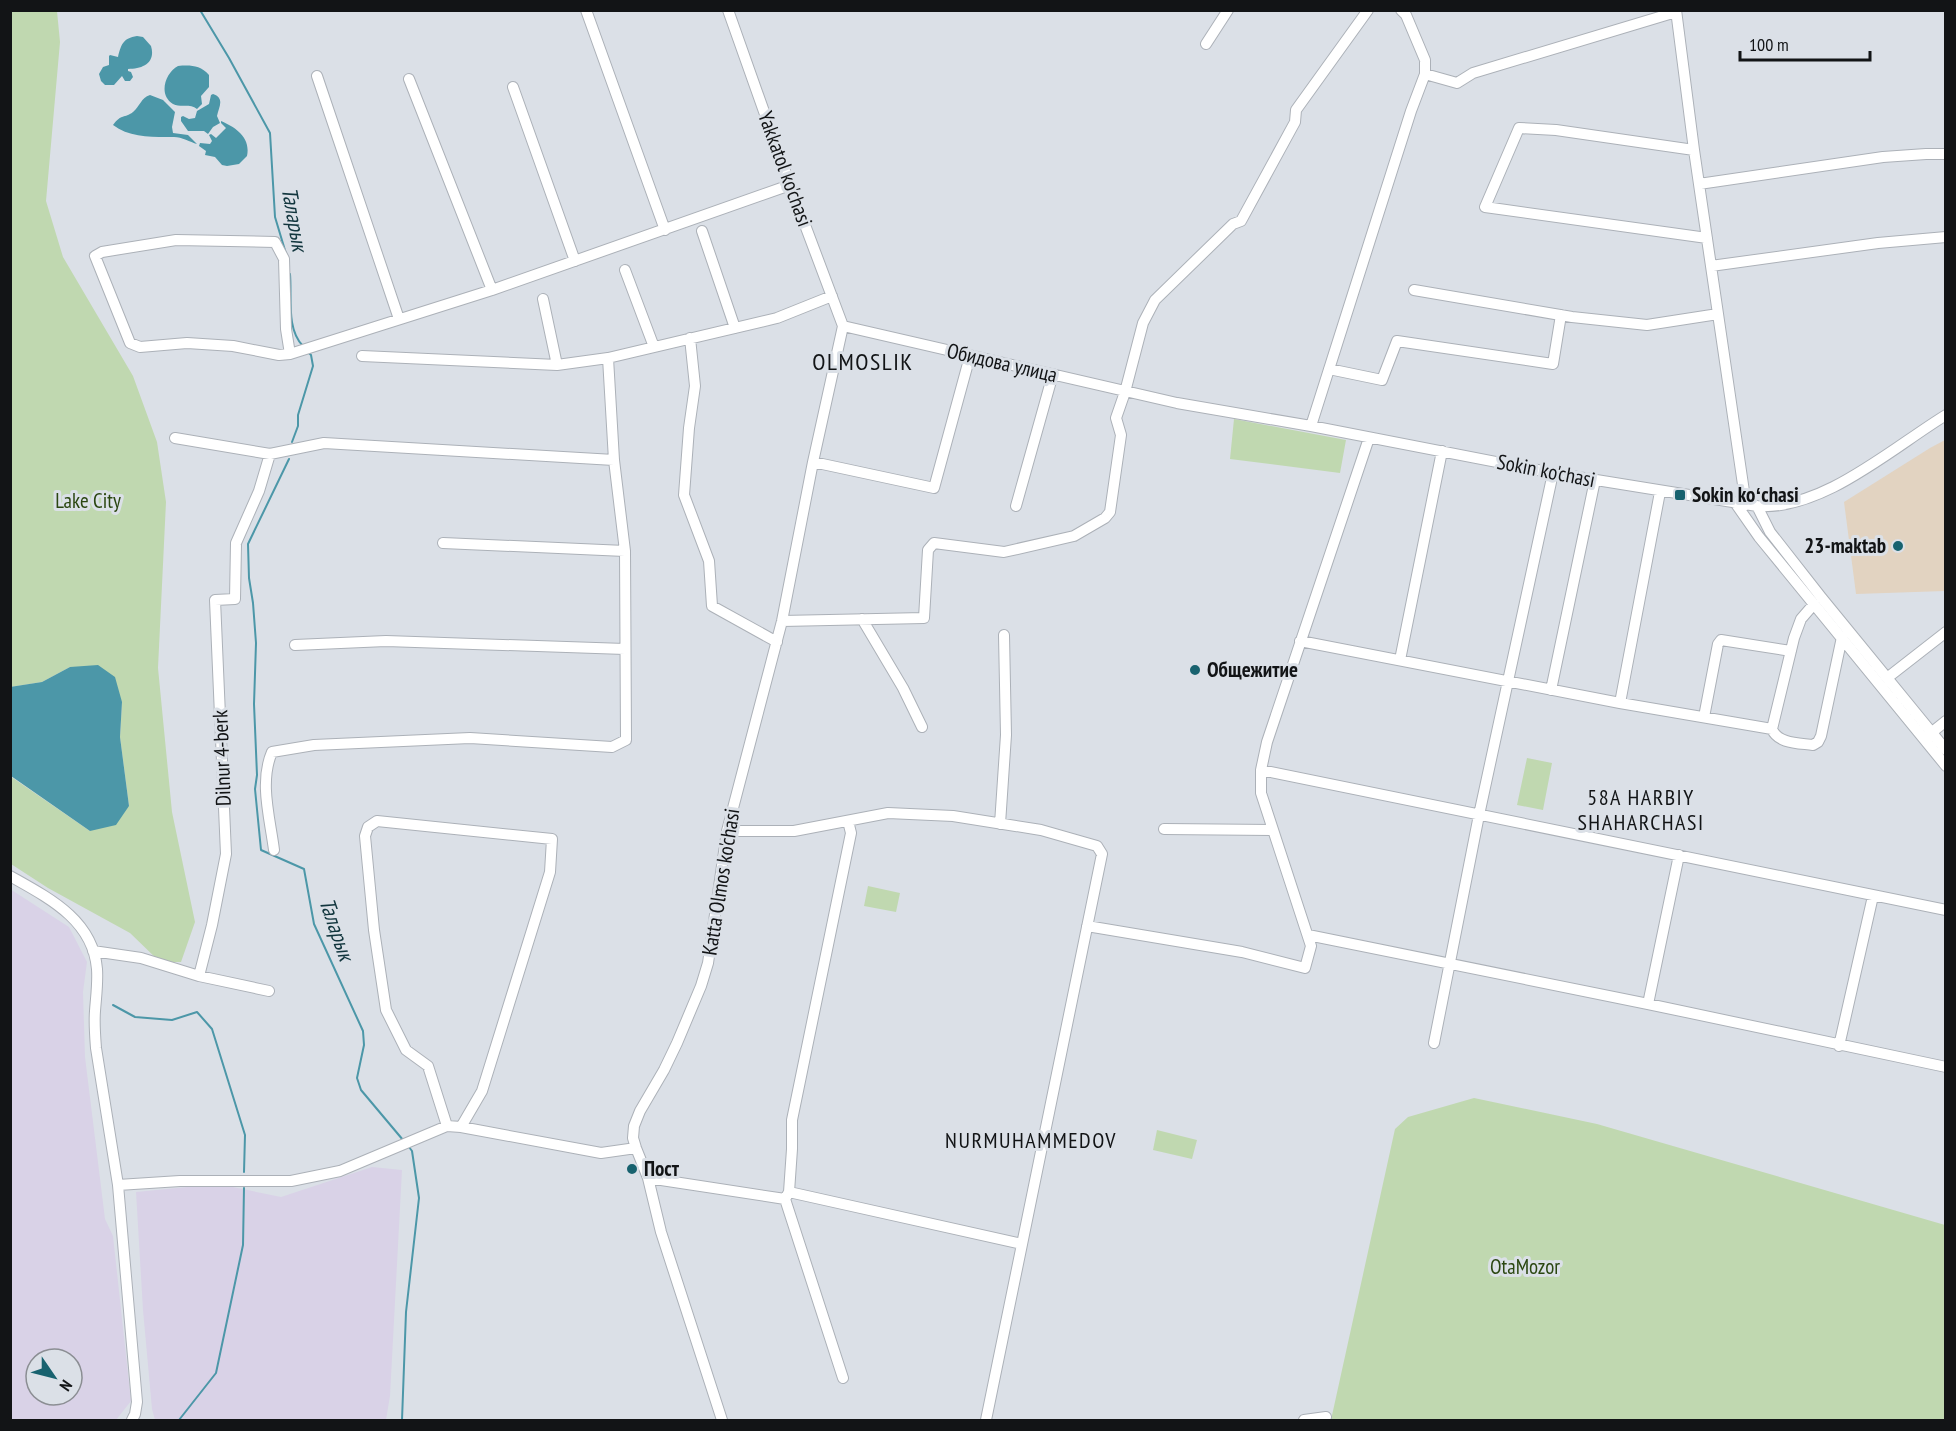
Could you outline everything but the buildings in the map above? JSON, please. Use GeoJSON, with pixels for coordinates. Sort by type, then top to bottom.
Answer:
{"type":"FeatureCollection","features":[{"type":"Feature","properties":{"kind":"street"},"geometry":{"type":"LineString","coordinates":[[586,10],[665,230]]}},
{"type":"Feature","properties":{"kind":"street","name":"Yakkatol ko'chasi"},"geometry":{"type":"LineString","coordinates":[[728,10],[843,326]]}},
{"type":"Feature","properties":{"kind":"street"},"geometry":{"type":"LineString","coordinates":[[1206,44],[1228,10]]}},
{"type":"Feature","properties":{"kind":"street"},"geometry":{"type":"LineString","coordinates":[[782,621],[924,618],[928,550],[934,543],[1004,552],[1074,536],[1105,518],[1110,512],[1121,435],[1116,418],[1143,323],[1155,300],[1233,224],[1241,221],[1295,122],[1296,110],[1368,10]]}},
{"type":"Feature","properties":{"kind":"street"},"geometry":{"type":"LineString","coordinates":[[1311,426],[1425,74],[1425,60],[1406,15],[1401,10]]}},
{"type":"Feature","properties":{"kind":"street"},"geometry":{"type":"LineString","coordinates":[[1425,74],[1457,83],[1473,73],[1676,11],[1710,266],[1746,505],[1759,537],[1946,766]]}},
{"type":"Feature","properties":{"kind":"street"},"geometry":{"type":"LineString","coordinates":[[317,76],[399,319]]}},
{"type":"Feature","properties":{"kind":"street"},"geometry":{"type":"LineString","coordinates":[[409,79],[492,290]]}},
{"type":"Feature","properties":{"kind":"street"},"geometry":{"type":"LineString","coordinates":[[513,87],[575,261]]}},
{"type":"Feature","properties":{"kind":"street"},"geometry":{"type":"LineString","coordinates":[[1694,150],[1556,130],[1518,128],[1485,207],[1707,238]]}},
{"type":"Feature","properties":{"kind":"street"},"geometry":{"type":"LineString","coordinates":[[1699,184],[1883,156],[1946,154]]}},
{"type":"Feature","properties":{"kind":"street"},"geometry":{"type":"LineString","coordinates":[[290,354],[286,329],[284,259],[275,242],[176,240],[102,252],[95,256],[130,343],[140,347],[187,343],[233,346],[279,355],[290,354],[492,290],[790,185]]}},
{"type":"Feature","properties":{"kind":"street"},"geometry":{"type":"LineString","coordinates":[[702,231],[735,328]]}},
{"type":"Feature","properties":{"kind":"street"},"geometry":{"type":"LineString","coordinates":[[1710,266],[1878,243],[1946,237]]}},
{"type":"Feature","properties":{"kind":"street"},"geometry":{"type":"LineString","coordinates":[[625,270],[654,347]]}},
{"type":"Feature","properties":{"kind":"street"},"geometry":{"type":"LineString","coordinates":[[1414,290],[1561,315],[1647,325],[1718,314]]}},
{"type":"Feature","properties":{"kind":"street"},"geometry":{"type":"LineString","coordinates":[[362,356],[557,364],[608,358],[777,318],[832,296]]}},
{"type":"Feature","properties":{"kind":"street"},"geometry":{"type":"LineString","coordinates":[[543,298],[557,364]]}},
{"type":"Feature","properties":{"kind":"street"},"geometry":{"type":"LineString","coordinates":[[1329,369],[1382,380],[1397,341],[1553,364],[1561,315]]}},
{"type":"Feature","properties":{"kind":"street","name":"Обидова улица"},"geometry":{"type":"LineString","coordinates":[[843,326],[1125,392]]}},
{"type":"Feature","properties":{"kind":"street","name":"Katta Olmos ko'chasi"},"geometry":{"type":"LineString","coordinates":[[722,1420],[661,1232],[648,1178],[633,1138],[634,1126],[664,1070],[701,986],[708,963],[726,831],[782,621],[813,462],[843,326]]}},
{"type":"Feature","properties":{"kind":"street"},"geometry":{"type":"LineString","coordinates":[[690,338],[695,386],[684,495],[709,561],[712,606],[777,642]]}},
{"type":"Feature","properties":{"kind":"street"},"geometry":{"type":"LineString","coordinates":[[813,462],[934,488],[970,356]]}},
{"type":"Feature","properties":{"kind":"street"},"geometry":{"type":"LineString","coordinates":[[274,850],[265,781],[268,760],[272,752],[314,745],[470,738],[612,747],[626,740],[625,551],[614,460],[608,358]]}},
{"type":"Feature","properties":{"kind":"street"},"geometry":{"type":"LineString","coordinates":[[1016,506],[1053,374]]}},
{"type":"Feature","properties":{"kind":"street","name":"Sokin ko'chasi"},"geometry":{"type":"LineString","coordinates":[[1125,392],[1553,473],[1660,492],[1767,507],[1815,496],[1872,464],[1946,415]]}},
{"type":"Feature","properties":{"kind":"street"},"geometry":{"type":"LineString","coordinates":[[175,438],[270,454],[324,443],[614,460]]}},
{"type":"Feature","properties":{"kind":"street"},"geometry":{"type":"LineString","coordinates":[[1087,926],[1242,952],[1305,968],[1311,946],[1261,793],[1261,770],[1266,742],[1369,438]]}},
{"type":"Feature","properties":{"kind":"street"},"geometry":{"type":"LineString","coordinates":[[1400,660],[1442,451]]}},
{"type":"Feature","properties":{"kind":"street","name":"Dilnur 4-berk"},"geometry":{"type":"LineString","coordinates":[[199,976],[226,854],[215,600],[235,599],[236,543],[259,491],[270,454]]}},
{"type":"Feature","properties":{"kind":"street"},"geometry":{"type":"LineString","coordinates":[[1434,1043],[1479,815],[1553,473]]}},
{"type":"Feature","properties":{"kind":"street"},"geometry":{"type":"LineString","coordinates":[[1551,690],[1595,480]]}},
{"type":"Feature","properties":{"kind":"street"},"geometry":{"type":"LineString","coordinates":[[1620,703],[1660,492]]}},
{"type":"Feature","properties":{"kind":"street"},"geometry":{"type":"LineString","coordinates":[[1746,505],[1946,750]]}},
{"type":"Feature","properties":{"kind":"street"},"geometry":{"type":"LineString","coordinates":[[443,543],[625,551]]}},
{"type":"Feature","properties":{"kind":"street"},"geometry":{"type":"LineString","coordinates":[[1815,604],[1802,619],[1791,651],[1772,729],[1780,739],[1813,745],[1818,742],[1842,637]]}},
{"type":"Feature","properties":{"kind":"street"},"geometry":{"type":"LineString","coordinates":[[862,619],[903,688],[922,727]]}},
{"type":"Feature","properties":{"kind":"street"},"geometry":{"type":"LineString","coordinates":[[1887,678],[1946,632]]}},
{"type":"Feature","properties":{"kind":"street"},"geometry":{"type":"LineString","coordinates":[[1000,824],[1006,735],[1004,635]]}},
{"type":"Feature","properties":{"kind":"street"},"geometry":{"type":"LineString","coordinates":[[1704,717],[1718,644],[1721,640],[1791,651]]}},
{"type":"Feature","properties":{"kind":"street"},"geometry":{"type":"LineString","coordinates":[[296,645],[386,641],[625,649]]}},
{"type":"Feature","properties":{"kind":"street"},"geometry":{"type":"LineString","coordinates":[[1300,641],[1620,703],[1772,729]]}},
{"type":"Feature","properties":{"kind":"street"},"geometry":{"type":"LineString","coordinates":[[1931,733],[1946,721]]}},
{"type":"Feature","properties":{"kind":"street"},"geometry":{"type":"LineString","coordinates":[[1261,770],[1946,910]]}},
{"type":"Feature","properties":{"kind":"street"},"geometry":{"type":"LineString","coordinates":[[726,831],[794,831],[888,813],[953,816],[1041,830],[1097,846],[1102,854],[986,1420]]}},
{"type":"Feature","properties":{"kind":"street"},"geometry":{"type":"LineString","coordinates":[[447,1126],[428,1066],[406,1050],[386,1010],[374,930],[365,836],[368,827],[377,821],[552,839],[550,872],[482,1091],[461,1127]]}},
{"type":"Feature","properties":{"kind":"street"},"geometry":{"type":"LineString","coordinates":[[843,1378],[787,1196],[792,1149],[792,1120],[850,833],[848,822]]}},
{"type":"Feature","properties":{"kind":"street"},"geometry":{"type":"LineString","coordinates":[[1164,829],[1272,830]]}},
{"type":"Feature","properties":{"kind":"street"},"geometry":{"type":"LineString","coordinates":[[1648,1004],[1679,855]]}},
{"type":"Feature","properties":{"kind":"street"},"geometry":{"type":"LineString","coordinates":[[10,876],[56,904],[75,919],[86,933],[93,951],[97,970],[96,1048],[118,1185],[137,1402],[132,1420]]}},
{"type":"Feature","properties":{"kind":"street"},"geometry":{"type":"LineString","coordinates":[[1839,1046],[1873,896]]}},
{"type":"Feature","properties":{"kind":"street"},"geometry":{"type":"LineString","coordinates":[[1308,935],[1946,1067]]}},
{"type":"Feature","properties":{"kind":"street"},"geometry":{"type":"LineString","coordinates":[[93,951],[141,958],[199,976],[269,991]]}},
{"type":"Feature","properties":{"kind":"street"},"geometry":{"type":"LineString","coordinates":[[118,1185],[180,1181],[291,1181],[340,1171],[447,1126],[601,1153],[636,1148]]}},
{"type":"Feature","properties":{"kind":"street"},"geometry":{"type":"LineString","coordinates":[[648,1178],[787,1196],[1022,1244]]}},
{"type":"Feature","properties":{"kind":"street"},"geometry":{"type":"LineString","coordinates":[[1304,1420],[1326,1417]]}},
{"type":"Feature","properties":{"kind":"shaded area","name":"23-maktab"},"geometry":{"type":"Polygon","coordinates":[[[1945,440],[1945,591],[1856,594],[1844,502],[1945,440]]]}},
{"type":"Feature","properties":{"kind":"shaded area"},"geometry":{"type":"Polygon","coordinates":[[[10,889],[69,927],[87,962],[83,992],[85,1057],[105,1219],[113,1236],[131,1401],[116,1420],[11,1420],[10,889]]]}},
{"type":"Feature","properties":{"kind":"shaded area"},"geometry":{"type":"Polygon","coordinates":[[[372,1167],[402,1170],[390,1396],[386,1420],[155,1420],[143,1310],[136,1192],[218,1184],[281,1197],[372,1167]]]}},
{"type":"Feature","properties":{"kind":"green space","name":"Lake City"},"geometry":{"type":"Polygon","coordinates":[[[11,11],[57,11],[60,42],[46,201],[63,257],[133,376],[157,442],[166,502],[158,668],[172,812],[195,922],[181,962],[160,962],[130,933],[48,888],[11,864],[10,776],[90,831],[129,806],[120,737],[122,702],[70,667],[42,682],[11,687],[11,11]]]}},
{"type":"Feature","properties":{"kind":"green space"},"geometry":{"type":"Polygon","coordinates":[[[1234,419],[1346,440],[1340,473],[1230,459],[1234,419]]]}},
{"type":"Feature","properties":{"kind":"green space"},"geometry":{"type":"Polygon","coordinates":[[[1527,758],[1552,763],[1543,810],[1517,805],[1527,758]]]}},
{"type":"Feature","properties":{"kind":"green space"},"geometry":{"type":"Polygon","coordinates":[[[868,886],[900,893],[896,912],[864,906],[868,886]]]}},
{"type":"Feature","properties":{"kind":"green space","name":"OtaMozor"},"geometry":{"type":"Polygon","coordinates":[[[1474,1098],[1597,1124],[1945,1225],[1945,1420],[1331,1420],[1395,1129],[1408,1117],[1474,1098]]]}},
{"type":"Feature","properties":{"kind":"green space"},"geometry":{"type":"Polygon","coordinates":[[[1157,1130],[1197,1140],[1192,1159],[1153,1150],[1157,1130]]]}},
{"type":"Feature","properties":{"kind":"water"},"geometry":{"type":"Polygon","coordinates":[[[137,36],[143,37],[151,46],[150,61],[139,68],[128,69],[133,77],[130,81],[125,81],[122,76],[114,85],[105,85],[99,74],[103,67],[109,65],[109,56],[118,57],[123,43],[137,36]]]}},
{"type":"Feature","properties":{"kind":"water"},"geometry":{"type":"Polygon","coordinates":[[[178,66],[195,66],[209,75],[209,87],[201,96],[202,104],[197,109],[191,106],[179,106],[168,100],[165,84],[173,69],[178,66]]]}},
{"type":"Feature","properties":{"kind":"water"},"geometry":{"type":"Polygon","coordinates":[[[213,94],[220,100],[217,116],[220,123],[208,134],[204,131],[188,131],[181,117],[195,118],[197,111],[209,104],[213,94]]]}},
{"type":"Feature","properties":{"kind":"water"},"geometry":{"type":"Polygon","coordinates":[[[150,95],[163,100],[175,112],[173,133],[188,135],[197,144],[177,137],[134,135],[113,125],[133,112],[150,95]]]}},
{"type":"Feature","properties":{"kind":"water"},"geometry":{"type":"Polygon","coordinates":[[[221,121],[232,126],[247,143],[247,156],[239,164],[222,165],[215,157],[205,155],[206,151],[199,146],[200,143],[210,144],[212,141],[209,135],[216,138],[226,128],[221,121]]]}},
{"type":"Feature","properties":{"kind":"water"},"geometry":{"type":"Polygon","coordinates":[[[98,665],[115,677],[122,702],[120,737],[129,806],[116,825],[90,831],[11,776],[10,687],[42,682],[70,667],[98,665]]]}},
{"type":"Feature","properties":{"kind":"waterway","name":"Таларык"},"geometry":{"type":"LineString","coordinates":[[200,10],[270,133],[275,217],[287,257]]}},
{"type":"Feature","properties":{"kind":"waterway","name":"Таларык"},"geometry":{"type":"LineString","coordinates":[[290,274],[292,322],[294,331],[303,346]]}},
{"type":"Feature","properties":{"kind":"waterway","name":"Таларык"},"geometry":{"type":"LineString","coordinates":[[292,442],[313,366],[309,353]]}},
{"type":"Feature","properties":{"kind":"waterway","name":"Таларык"},"geometry":{"type":"LineString","coordinates":[[289,459],[248,544],[256,643],[254,704],[257,775],[255,789],[261,850],[304,869],[314,924],[363,1031],[364,1045],[357,1078],[361,1090],[403,1140]]}},
{"type":"Feature","properties":{"kind":"waterway"},"geometry":{"type":"LineString","coordinates":[[113,1005],[135,1017],[172,1020],[197,1012],[212,1029],[245,1135],[244,1172]]}},
{"type":"Feature","properties":{"kind":"waterway","name":"Таларык"},"geometry":{"type":"LineString","coordinates":[[402,1420],[406,1312],[419,1198],[412,1151],[409,1147]]}},
{"type":"Feature","properties":{"kind":"waterway"},"geometry":{"type":"LineString","coordinates":[[179,1420],[216,1373],[243,1245],[244,1188]]}},
{"type":"Feature","properties":{"kind":"place","name":"Sokin koʻchasi"},"geometry":{"type":"Point","coordinates":[1680,495]}},
{"type":"Feature","properties":{"kind":"place","name":"23-maktab"},"geometry":{"type":"Point","coordinates":[1898,546]}},
{"type":"Feature","properties":{"kind":"place","name":"Общежитие"},"geometry":{"type":"Point","coordinates":[1195,670]}},
{"type":"Feature","properties":{"kind":"place","name":"Пост"},"geometry":{"type":"Point","coordinates":[632,1169]}},
{"type":"Feature","properties":{"kind":"district","name":"OLMOSLIK"},"geometry":{"type":"Point","coordinates":[863,362]}},
{"type":"Feature","properties":{"kind":"district","name":"58A HARBIY SHAHARCHASI"},"geometry":{"type":"Point","coordinates":[1641,810]}},
{"type":"Feature","properties":{"kind":"district","name":"NURMUHAMMEDOV"},"geometry":{"type":"Point","coordinates":[1031,1140]}}]}
